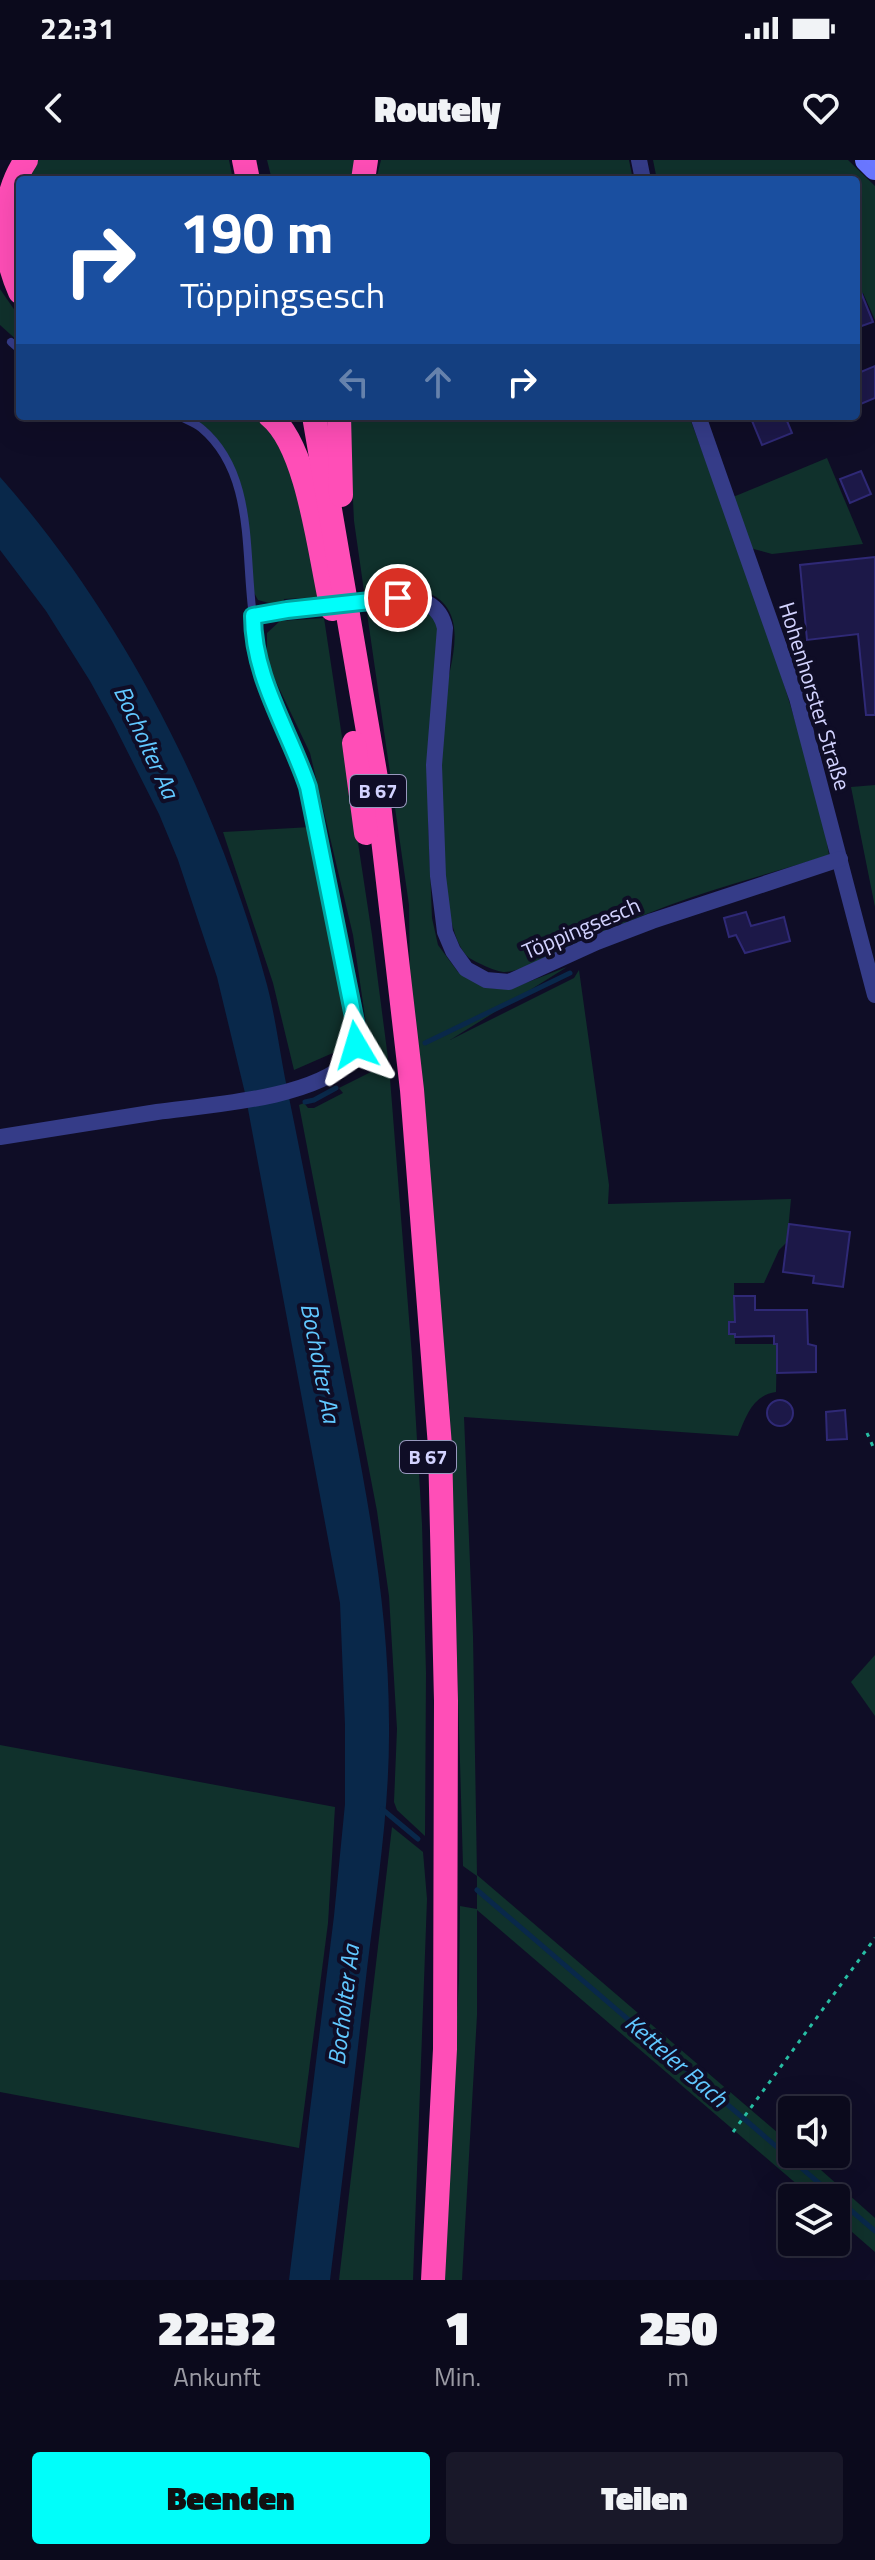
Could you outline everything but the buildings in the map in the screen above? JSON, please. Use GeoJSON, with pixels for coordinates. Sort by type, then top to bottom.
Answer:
{"type":"FeatureCollection","features":[{"type":"Feature","properties":{"kind":"highway"},"geometry":{"type":"LineString","coordinates":[[0,190],[2,179],[13,160]]}},
{"type":"Feature","properties":{"kind":"highway"},"geometry":{"type":"LineString","coordinates":[[16,283],[10,269],[5,234],[16,175],[26,160]]}},
{"type":"Feature","properties":{"kind":"highway"},"geometry":{"type":"LineString","coordinates":[[0,272],[16,302]]}},
{"type":"Feature","properties":{"kind":"highway","name":"B 67"},"geometry":{"type":"LineString","coordinates":[[275,420],[297,459],[340,638]]}},
{"type":"Feature","properties":{"kind":"highway","name":"B 67"},"geometry":{"type":"LineString","coordinates":[[304,420],[340,638],[400,1093],[428,1447],[435,1708],[433,2049],[419,2280]]}},
{"type":"Feature","properties":{"kind":"highway","name":"B 67"},"geometry":{"type":"LineString","coordinates":[[315,420],[376,778],[399,966],[440,1446],[446,1701],[445,2049],[433,2280]]}},
{"type":"Feature","properties":{"kind":"highway","name":"B 67"},"geometry":{"type":"LineString","coordinates":[[339,420],[343,585]]}},
{"type":"Feature","properties":{"kind":"main road"},"geometry":{"type":"LineString","coordinates":[[867,160],[875,168]]}},
{"type":"Feature","properties":{"kind":"street","name":"Hohenhorster Straße"},"geometry":{"type":"LineString","coordinates":[[699,420],[797,698],[875,995]]}},
{"type":"Feature","properties":{"kind":"street","name":"Töppingsesch"},"geometry":{"type":"LineString","coordinates":[[253,616],[398,598],[418,598],[438,611],[445,628],[434,765],[437,861],[445,932],[453,951],[466,969],[486,980],[509,982],[652,921],[840,859]]}},
{"type":"Feature","properties":{"kind":"street"},"geometry":{"type":"LineString","coordinates":[[0,1137],[298,1090],[350,1061],[356,1045],[356,1027],[308,787],[266,687],[253,636],[253,616]]}},
{"type":"Feature","properties":{"kind":"lane"},"geometry":{"type":"LineString","coordinates":[[11,342],[16,346]]}},
{"type":"Feature","properties":{"kind":"lane"},"geometry":{"type":"LineString","coordinates":[[187,420],[200,427],[222,452],[236,478],[242,503],[253,616]]}},
{"type":"Feature","properties":{"kind":"path"},"geometry":{"type":"LineString","coordinates":[[867,1433],[875,1451]]}},
{"type":"Feature","properties":{"kind":"path"},"geometry":{"type":"LineString","coordinates":[[733,2132],[875,1938]]}},
{"type":"Feature","properties":{"kind":"green space"},"geometry":{"type":"Polygon","coordinates":[[[36,160],[229,160],[232,176],[28,176],[36,160]]]}},
{"type":"Feature","properties":{"kind":"green space"},"geometry":{"type":"Polygon","coordinates":[[[267,160],[361,160],[357,176],[271,176],[267,160]]]}},
{"type":"Feature","properties":{"kind":"green space"},"geometry":{"type":"Polygon","coordinates":[[[381,160],[629,160],[632,176],[377,176],[381,160]]]}},
{"type":"Feature","properties":{"kind":"green space"},"geometry":{"type":"Polygon","coordinates":[[[653,160],[848,160],[875,186],[875,320],[863,293],[860,294],[860,176],[656,176],[653,160]]]}},
{"type":"Feature","properties":{"kind":"green space"},"geometry":{"type":"Polygon","coordinates":[[[0,289],[16,312],[16,339],[0,325],[0,289]]]}},
{"type":"Feature","properties":{"kind":"green space"},"geometry":{"type":"Polygon","coordinates":[[[195,420],[265,420],[293,462],[322,597],[284,599],[283,603],[258,600],[253,591],[242,493],[225,450],[210,431],[195,420]]]}},
{"type":"Feature","properties":{"kind":"green space"},"geometry":{"type":"Polygon","coordinates":[[[349,420],[690,420],[744,564],[781,676],[814,784],[829,855],[667,906],[513,971],[497,971],[471,959],[459,942],[450,914],[442,836],[443,722],[454,650],[454,626],[445,605],[428,593],[364,591],[354,521],[349,420]]]}},
{"type":"Feature","properties":{"kind":"green space"},"geometry":{"type":"Polygon","coordinates":[[[827,458],[863,544],[772,554],[750,548],[733,497],[827,458]]]}},
{"type":"Feature","properties":{"kind":"green space"},"geometry":{"type":"Polygon","coordinates":[[[413,605],[432,614],[440,632],[428,820],[432,918],[438,945],[458,972],[489,988],[510,989],[567,967],[450,1040],[574,978],[579,970],[609,1185],[608,1204],[791,1199],[787,1242],[779,1250],[764,1283],[734,1283],[735,1344],[777,1344],[776,1392],[756,1402],[738,1436],[464,1417],[473,1636],[477,1875],[778,2133],[778,2168],[477,1910],[477,2015],[462,2280],[443,2280],[460,1906],[477,1909],[477,1876],[463,1866],[450,1417],[410,985],[409,905],[367,613],[413,605]]]}},
{"type":"Feature","properties":{"kind":"green space"},"geometry":{"type":"Polygon","coordinates":[[[324,618],[389,1066],[422,1524],[426,1673],[425,1836],[397,1810],[394,1802],[397,1729],[389,1596],[377,1511],[299,1105],[304,1103],[308,1108],[314,1108],[343,1093],[339,1088],[373,1071],[353,935],[310,753],[267,663],[267,633],[280,621],[324,618]]]}},
{"type":"Feature","properties":{"kind":"green space"},"geometry":{"type":"Polygon","coordinates":[[[875,785],[875,907],[851,787],[875,785]]]}},
{"type":"Feature","properties":{"kind":"green space"},"geometry":{"type":"Polygon","coordinates":[[[311,827],[348,1035],[342,1049],[294,1070],[273,983],[223,832],[311,827]]]}},
{"type":"Feature","properties":{"kind":"green space"},"geometry":{"type":"Polygon","coordinates":[[[875,1655],[875,1716],[851,1682],[875,1655]]]}},
{"type":"Feature","properties":{"kind":"green space"},"geometry":{"type":"Polygon","coordinates":[[[0,1745],[335,1807],[328,1923],[299,2148],[0,2092],[0,1745]]]}},
{"type":"Feature","properties":{"kind":"green space"},"geometry":{"type":"Polygon","coordinates":[[[392,1827],[423,1852],[427,1899],[413,2280],[339,2280],[392,1827]]]}},
{"type":"Feature","properties":{"kind":"green space"},"geometry":{"type":"Polygon","coordinates":[[[778,2168],[819,2168],[837,2184],[797,2184],[778,2168]]]}},
{"type":"Feature","properties":{"kind":"green space"},"geometry":{"type":"Polygon","coordinates":[[[850,2196],[875,2218],[875,2252],[850,2230],[850,2196]]]}},
{"type":"Feature","properties":{"kind":"water","name":"Bocholter Aa"},"geometry":{"type":"Polygon","coordinates":[[[0,477],[88,590],[162,716],[194,781],[247,917],[270,996],[361,1465],[384,1620],[389,1755],[382,1847],[330,2280],[289,2280],[345,1804],[340,1603],[245,1093],[217,977],[178,860],[159,814],[113,723],[46,611],[0,550],[0,477]]]}},
{"type":"Feature","properties":{"kind":"waterway"},"geometry":{"type":"LineString","coordinates":[[425,1043],[570,973]]}},
{"type":"Feature","properties":{"kind":"waterway"},"geometry":{"type":"LineString","coordinates":[[305,1102],[336,1088]]}},
{"type":"Feature","properties":{"kind":"waterway"},"geometry":{"type":"LineString","coordinates":[[382,1809],[418,1839]]}},
{"type":"Feature","properties":{"kind":"waterway","name":"Ketteler Bach"},"geometry":{"type":"LineString","coordinates":[[477,1890],[875,2231]]}},
{"type":"Feature","properties":{"kind":"route"},"geometry":{"type":"LineString","coordinates":[[356,1045],[356,1027],[308,787],[266,687],[253,636],[253,616],[398,598]]}}]}
